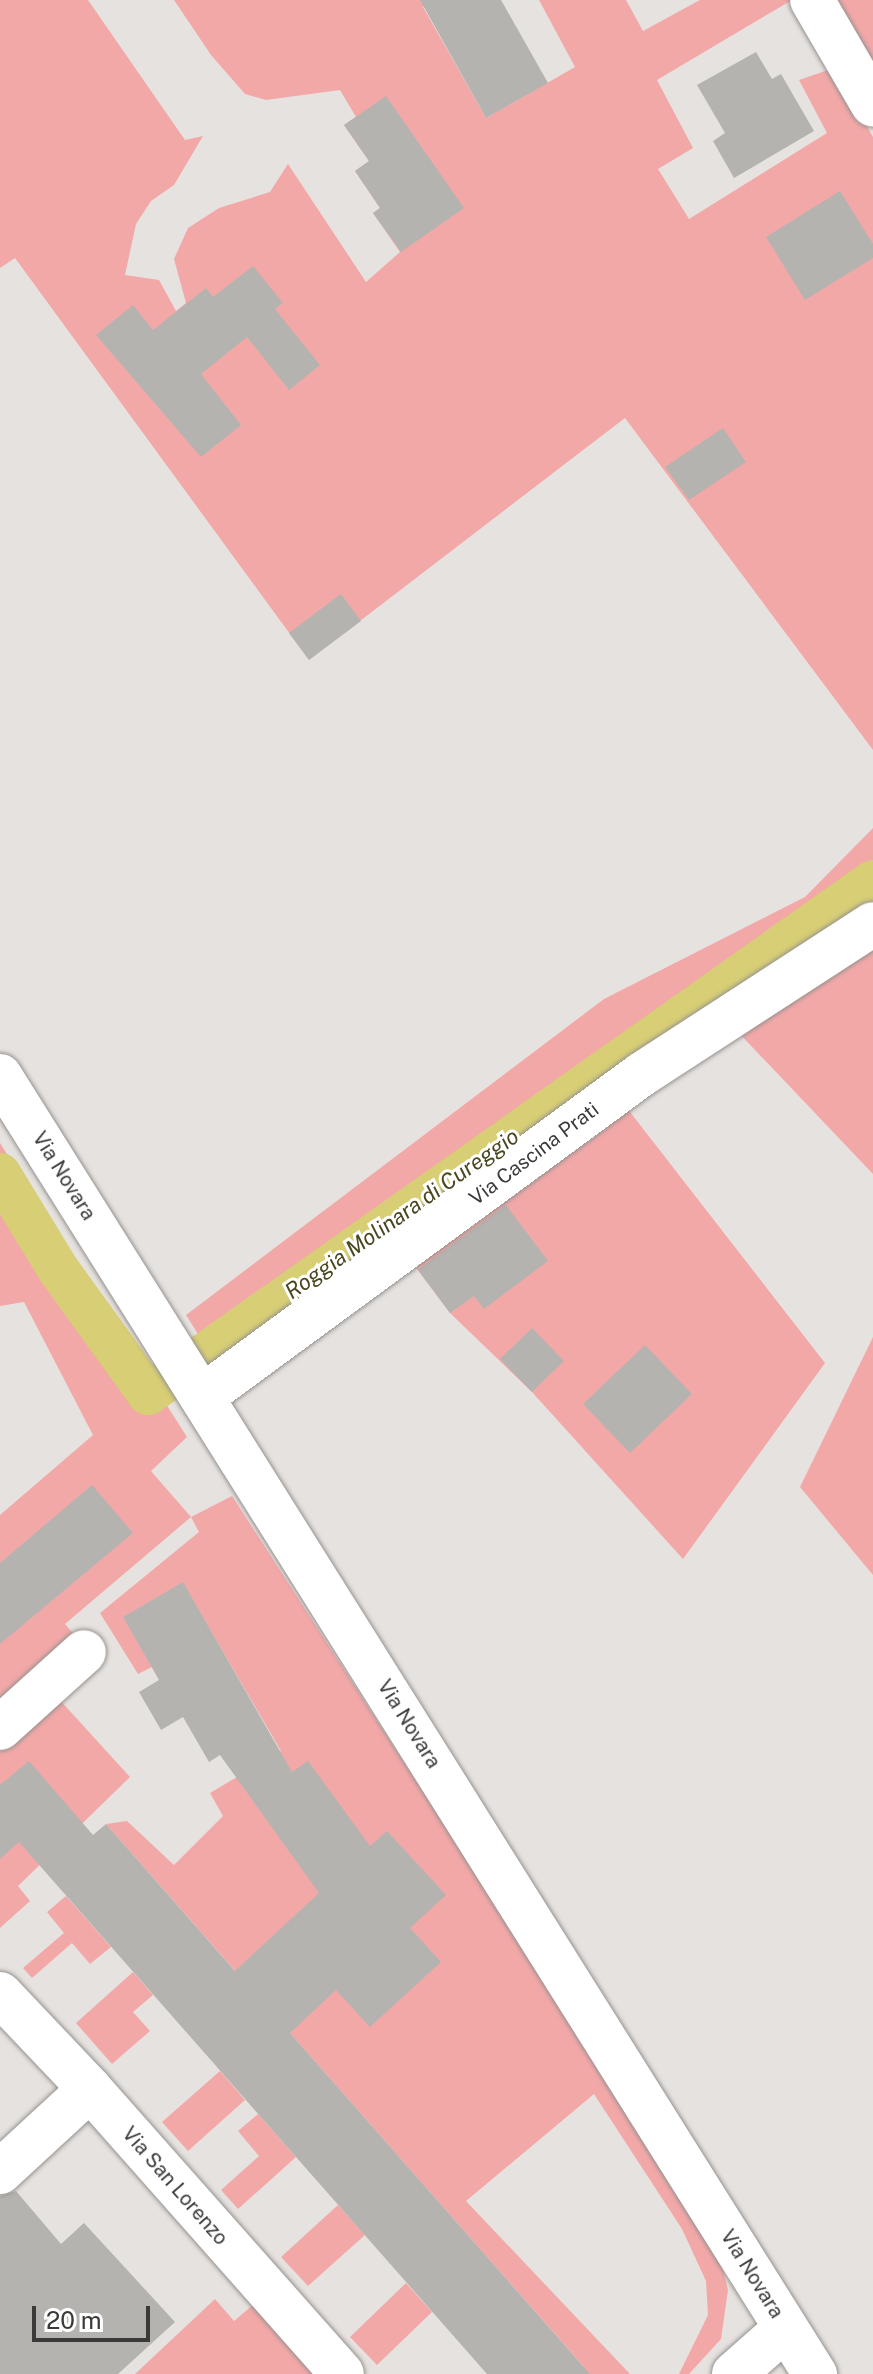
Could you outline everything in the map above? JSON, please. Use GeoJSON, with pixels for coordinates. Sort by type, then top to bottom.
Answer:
{"type":"FeatureCollection","features":[{"type":"Feature","properties":{"kind":"street"},"geometry":{"type":"LineString","coordinates":[[812,0],[873,105]]}},
{"type":"Feature","properties":{"kind":"street","name":"Via Cascina Prati"},"geometry":{"type":"LineString","coordinates":[[191,1378],[642,1074],[873,924]]}},
{"type":"Feature","properties":{"kind":"street","name":"Via Novara"},"geometry":{"type":"LineString","coordinates":[[0,1076],[815,2374]]}},
{"type":"Feature","properties":{"kind":"street"},"geometry":{"type":"LineString","coordinates":[[0,1728],[84,1652]]}},
{"type":"Feature","properties":{"kind":"street","name":"Via San Lorenzo"},"geometry":{"type":"LineString","coordinates":[[0,1994],[90,2089],[342,2374]]}},
{"type":"Feature","properties":{"kind":"street"},"geometry":{"type":"LineString","coordinates":[[0,2172],[90,2089]]}},
{"type":"Feature","properties":{"kind":"street"},"geometry":{"type":"LineString","coordinates":[[734,2374],[786,2328]]}},
{"type":"Feature","properties":{"kind":"shaded area"},"geometry":{"type":"Polygon","coordinates":[[[0,0],[88,0],[185,140],[203,136],[174,185],[151,201],[136,224],[125,275],[159,280],[176,311],[186,303],[174,259],[188,228],[219,208],[270,192],[288,164],[366,282],[400,252],[373,213],[380,208],[355,171],[369,161],[344,125],[356,117],[340,90],[266,100],[245,94],[211,55],[174,0],[435,0],[423,7],[486,118],[575,67],[539,0],[626,0],[643,31],[700,0],[792,0],[657,80],[693,148],[658,169],[689,219],[827,133],[799,80],[834,68],[873,137],[873,750],[625,418],[309,660],[15,258],[0,268],[0,0]]]}},
{"type":"Feature","properties":{"kind":"shaded area"},"geometry":{"type":"Polygon","coordinates":[[[830,0],[873,0],[873,78],[830,0]]]}},
{"type":"Feature","properties":{"kind":"shaded area"},"geometry":{"type":"Polygon","coordinates":[[[873,828],[873,1174],[736,1030],[220,1369],[186,1315],[604,999],[805,897],[873,828]]]}},
{"type":"Feature","properties":{"kind":"shaded area"},"geometry":{"type":"Polygon","coordinates":[[[623,1103],[825,1363],[683,1559],[532,1392],[450,1313],[414,1265],[623,1103]]]}},
{"type":"Feature","properties":{"kind":"shaded area"},"geometry":{"type":"Polygon","coordinates":[[[0,1143],[187,1437],[151,1471],[191,1517],[65,1624],[78,1639],[0,1705],[0,1515],[93,1435],[24,1302],[0,1306],[0,1143]]]}},
{"type":"Feature","properties":{"kind":"shaded area"},"geometry":{"type":"Polygon","coordinates":[[[873,1337],[873,1575],[800,1487],[873,1337]]]}},
{"type":"Feature","properties":{"kind":"shaded area"},"geometry":{"type":"Polygon","coordinates":[[[232,1496],[718,2249],[728,2290],[721,2339],[689,2374],[679,2374],[708,2315],[706,2281],[682,2229],[594,2094],[466,2201],[630,2374],[578,2374],[584,2367],[106,1824],[127,1821],[174,1865],[223,1816],[210,1793],[281,1751],[183,1583],[124,1617],[152,1667],[138,1674],[100,1613],[199,1532],[191,1517],[232,1496]]]}},
{"type":"Feature","properties":{"kind":"shaded area"},"geometry":{"type":"Polygon","coordinates":[[[58,1698],[130,1777],[18,1886],[30,1901],[0,1928],[0,1750],[58,1698]]]}},
{"type":"Feature","properties":{"kind":"shaded area"},"geometry":{"type":"Polygon","coordinates":[[[66,1896],[111,1947],[90,1964],[72,1943],[32,1978],[23,1968],[64,1933],[47,1912],[66,1896]]]}},
{"type":"Feature","properties":{"kind":"shaded area"},"geometry":{"type":"Polygon","coordinates":[[[133,1972],[153,1995],[133,2012],[150,2031],[112,2064],[76,2023],[133,1972]]]}},
{"type":"Feature","properties":{"kind":"shaded area"},"geometry":{"type":"Polygon","coordinates":[[[220,2071],[245,2100],[188,2151],[162,2122],[220,2071]]]}},
{"type":"Feature","properties":{"kind":"shaded area"},"geometry":{"type":"Polygon","coordinates":[[[258,2114],[296,2157],[238,2209],[221,2190],[259,2156],[238,2131],[258,2114]]]}},
{"type":"Feature","properties":{"kind":"shaded area"},"geometry":{"type":"Polygon","coordinates":[[[338,2205],[365,2235],[308,2286],[281,2257],[338,2205]]]}},
{"type":"Feature","properties":{"kind":"shaded area"},"geometry":{"type":"Polygon","coordinates":[[[406,2283],[432,2312],[377,2365],[350,2337],[406,2283]]]}},
{"type":"Feature","properties":{"kind":"shaded area"},"geometry":{"type":"Polygon","coordinates":[[[215,2299],[234,2321],[254,2304],[317,2374],[135,2374],[215,2299]]]}},
{"type":"Feature","properties":{"kind":"building"},"geometry":{"type":"Polygon","coordinates":[[[420,0],[501,0],[548,83],[486,118],[420,0]]]}},
{"type":"Feature","properties":{"kind":"building"},"geometry":{"type":"Polygon","coordinates":[[[756,52],[772,79],[781,74],[814,131],[734,178],[713,141],[725,133],[697,85],[756,52]]]}},
{"type":"Feature","properties":{"kind":"building"},"geometry":{"type":"Polygon","coordinates":[[[386,96],[464,208],[401,252],[373,213],[380,208],[355,171],[369,161],[344,125],[386,96]]]}},
{"type":"Feature","properties":{"kind":"building"},"geometry":{"type":"Polygon","coordinates":[[[840,191],[873,244],[873,258],[805,300],[766,237],[840,191]]]}},
{"type":"Feature","properties":{"kind":"building"},"geometry":{"type":"Polygon","coordinates":[[[253,266],[283,303],[275,309],[320,365],[289,390],[247,337],[201,374],[241,425],[201,457],[96,335],[133,305],[153,330],[206,288],[213,297],[253,266]]]}},
{"type":"Feature","properties":{"kind":"building"},"geometry":{"type":"Polygon","coordinates":[[[723,428],[746,462],[689,500],[665,467],[723,428]]]}},
{"type":"Feature","properties":{"kind":"building"},"geometry":{"type":"Polygon","coordinates":[[[341,594],[361,621],[309,660],[289,633],[341,594]]]}},
{"type":"Feature","properties":{"kind":"building"},"geometry":{"type":"Polygon","coordinates":[[[506,1205],[548,1261],[484,1309],[474,1296],[450,1313],[418,1270],[506,1205]]]}},
{"type":"Feature","properties":{"kind":"building"},"geometry":{"type":"Polygon","coordinates":[[[532,1328],[564,1361],[532,1392],[500,1359],[532,1328]]]}},
{"type":"Feature","properties":{"kind":"building"},"geometry":{"type":"Polygon","coordinates":[[[645,1345],[692,1394],[630,1453],[583,1404],[645,1345]]]}},
{"type":"Feature","properties":{"kind":"building"},"geometry":{"type":"Polygon","coordinates":[[[92,1485],[133,1533],[0,1644],[0,1563],[92,1485]]]}},
{"type":"Feature","properties":{"kind":"building"},"geometry":{"type":"Polygon","coordinates":[[[183,1582],[292,1772],[308,1761],[370,1846],[387,1831],[446,1895],[410,1928],[441,1962],[370,2027],[336,1990],[290,2033],[590,2374],[487,2374],[19,1842],[0,1859],[0,1785],[29,1761],[93,1835],[106,1824],[235,1971],[319,1893],[220,1755],[209,1762],[183,1717],[161,1730],[139,1692],[159,1680],[123,1617],[183,1582]]]}},
{"type":"Feature","properties":{"kind":"building"},"geometry":{"type":"Polygon","coordinates":[[[16,2191],[61,2244],[84,2223],[175,2322],[118,2374],[0,2374],[0,2196],[16,2191]]]}},
{"type":"Feature","properties":{"kind":"waterway","name":"Roggia Molinara di Cureggio"},"geometry":{"type":"LineString","coordinates":[[0,1174],[58,1269],[148,1394],[873,881]]}}]}
